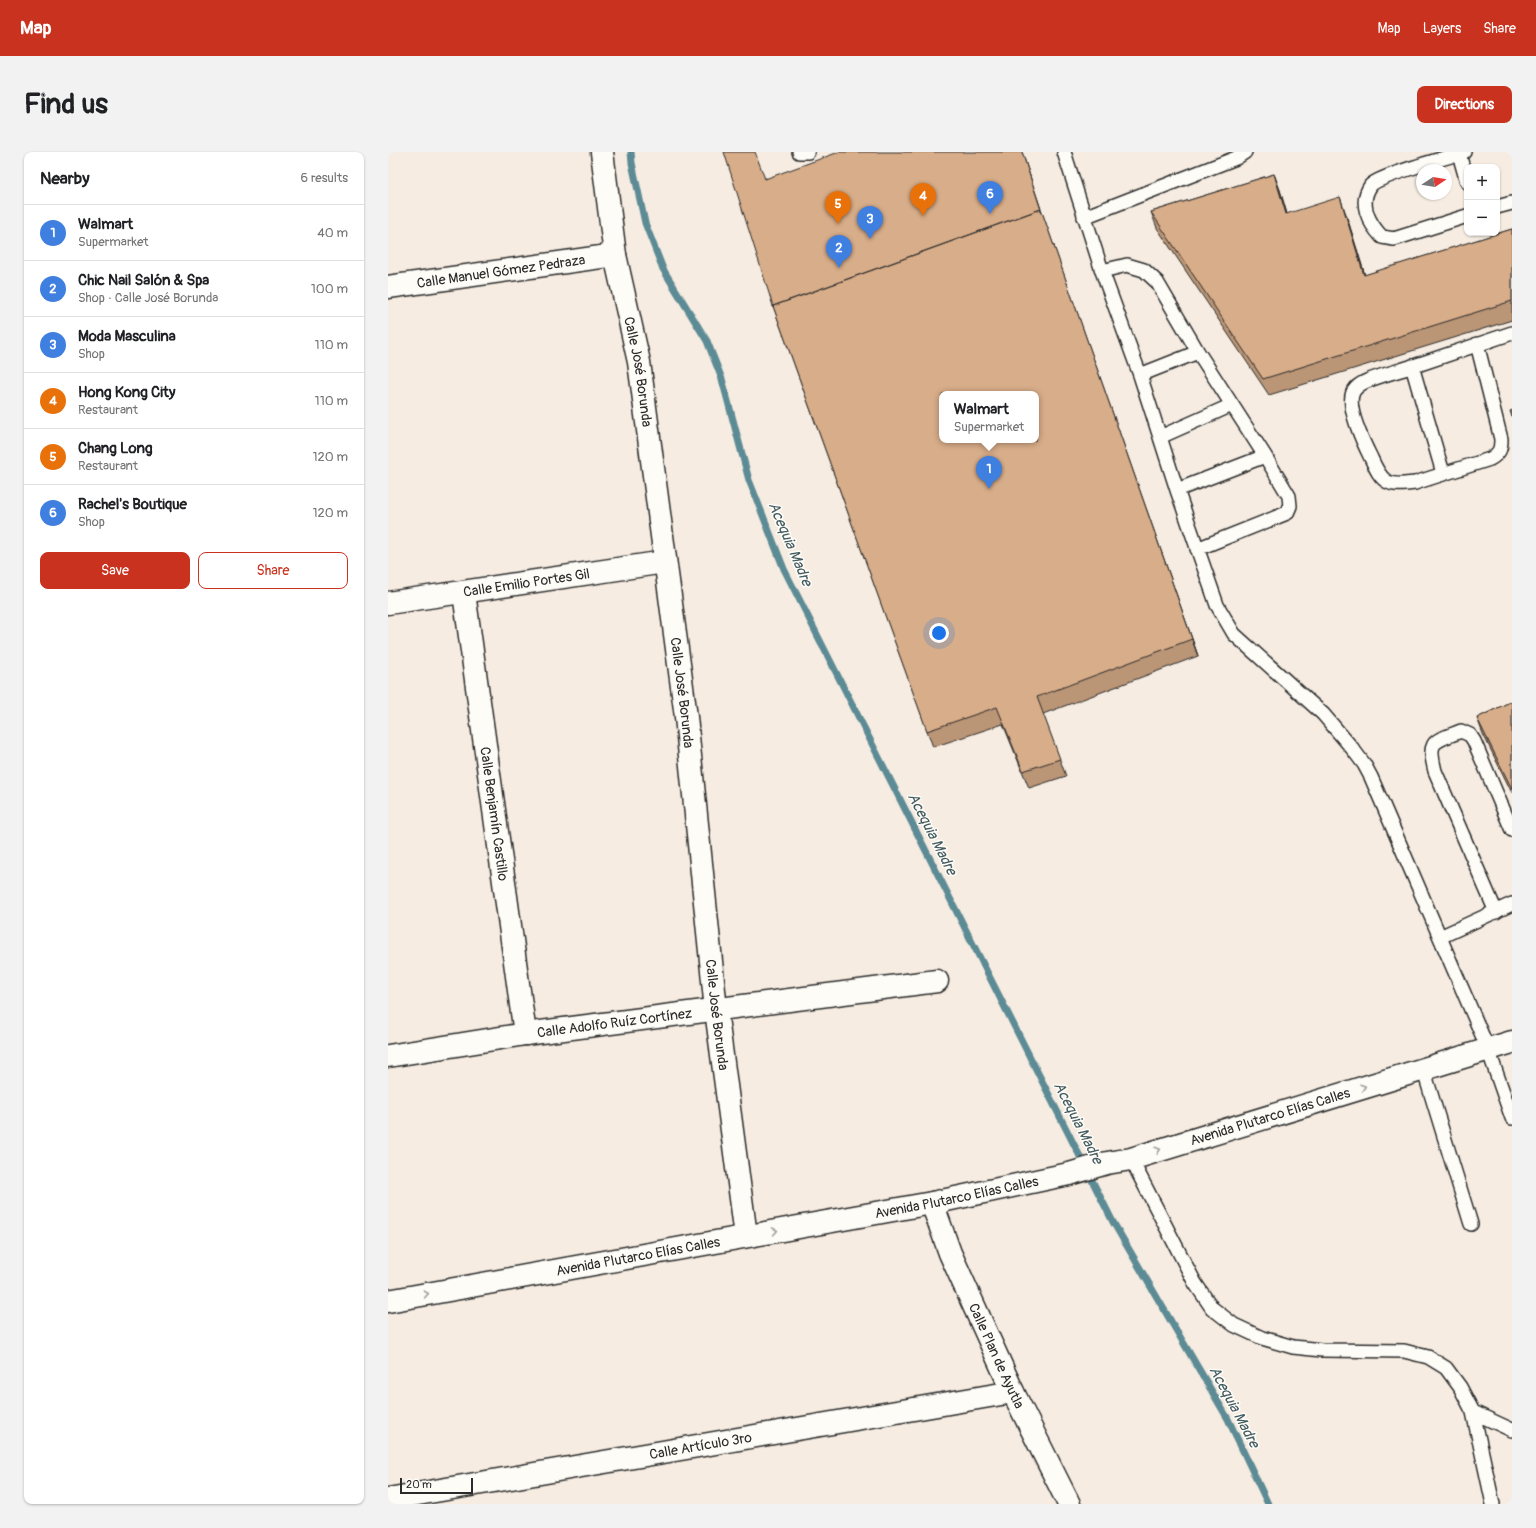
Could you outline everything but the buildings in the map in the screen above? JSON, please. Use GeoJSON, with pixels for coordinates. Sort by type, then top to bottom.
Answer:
{"type":"FeatureCollection","features":[{"type":"Feature","properties":{"kind":"street","name":"Calle José Borunda"},"geometry":{"type":"LineString","coordinates":[[602,152],[615,255],[639,362],[686,717],[716,1010],[746,1236]]}},
{"type":"Feature","properties":{"kind":"street","name":"Calle Manuel Gómez Pedraza"},"geometry":{"type":"LineString","coordinates":[[388,287],[615,255]]}},
{"type":"Feature","properties":{"kind":"street","name":"Calle Emilio Portes Gil"},"geometry":{"type":"LineString","coordinates":[[388,603],[464,593],[665,562]]}},
{"type":"Feature","properties":{"kind":"street","name":"Calle Benjamín Castillo"},"geometry":{"type":"LineString","coordinates":[[464,593],[525,1034]]}},
{"type":"Feature","properties":{"kind":"street","name":"Calle Adolfo Ruíz Cortínez"},"geometry":{"type":"LineString","coordinates":[[388,1056],[525,1034],[937,981]]}},
{"type":"Feature","properties":{"kind":"street","name":"Avenida Plutarco Elías Calles"},"geometry":{"type":"LineString","coordinates":[[388,1301],[932,1203],[1069,1174],[1107,1163],[1131,1159],[1423,1068],[1512,1042]]}},
{"type":"Feature","properties":{"kind":"street","name":"Calle Plan de Ayutla"},"geometry":{"type":"LineString","coordinates":[[932,1203],[950,1254],[1014,1392],[1069,1504]]}},
{"type":"Feature","properties":{"kind":"street","name":"Calle Artículo 3ro"},"geometry":{"type":"LineString","coordinates":[[388,1499],[1014,1392]]}},
{"type":"Feature","properties":{"kind":"lane"},"geometry":{"type":"LineString","coordinates":[[799,152],[808,152]]}},
{"type":"Feature","properties":{"kind":"lane"},"geometry":{"type":"LineString","coordinates":[[1064,152],[1102,271],[1140,375],[1177,490],[1217,605],[1234,634],[1323,714],[1364,764],[1371,777],[1488,1049],[1512,1118]]}},
{"type":"Feature","properties":{"kind":"lane"},"geometry":{"type":"LineString","coordinates":[[1084,217],[1236,158],[1245,152]]}},
{"type":"Feature","properties":{"kind":"lane"},"geometry":{"type":"LineString","coordinates":[[1464,168],[1461,153],[1389,176],[1372,184],[1366,195],[1365,210],[1374,228],[1382,237],[1394,239],[1464,217]]}},
{"type":"Feature","properties":{"kind":"lane"},"geometry":{"type":"LineString","coordinates":[[1500,206],[1512,203]]}},
{"type":"Feature","properties":{"kind":"lane"},"geometry":{"type":"LineString","coordinates":[[1102,271],[1127,265],[1144,270],[1157,282],[1198,352],[1289,496],[1290,506],[1287,513],[1197,549]]}},
{"type":"Feature","properties":{"kind":"lane"},"geometry":{"type":"LineString","coordinates":[[1477,344],[1501,439],[1501,449],[1497,455],[1490,459],[1415,483],[1402,485],[1390,484],[1383,480],[1377,472],[1362,438],[1352,408],[1351,400],[1353,392],[1366,382],[1477,344],[1512,333]]}},
{"type":"Feature","properties":{"kind":"lane"},"geometry":{"type":"LineString","coordinates":[[1140,375],[1198,352]]}},
{"type":"Feature","properties":{"kind":"lane"},"geometry":{"type":"LineString","coordinates":[[1412,366],[1443,473]]}},
{"type":"Feature","properties":{"kind":"lane"},"geometry":{"type":"LineString","coordinates":[[1160,437],[1232,405]]}},
{"type":"Feature","properties":{"kind":"lane"},"geometry":{"type":"LineString","coordinates":[[1177,490],[1265,456]]}},
{"type":"Feature","properties":{"kind":"lane"},"geometry":{"type":"LineString","coordinates":[[1496,912],[1435,771],[1431,748],[1435,741],[1461,731],[1470,735],[1474,741],[1512,830]]}},
{"type":"Feature","properties":{"kind":"lane"},"geometry":{"type":"LineString","coordinates":[[1440,936],[1512,904]]}},
{"type":"Feature","properties":{"kind":"lane"},"geometry":{"type":"LineString","coordinates":[[1423,1068],[1470,1224]]}},
{"type":"Feature","properties":{"kind":"lane"},"geometry":{"type":"LineString","coordinates":[[1131,1159],[1195,1283],[1212,1308],[1234,1325],[1262,1338],[1293,1348],[1322,1350],[1404,1351],[1428,1357],[1446,1368],[1460,1387],[1473,1412],[1493,1504]]}},
{"type":"Feature","properties":{"kind":"lane"},"geometry":{"type":"LineString","coordinates":[[1473,1412],[1512,1430]]}},
{"type":"Feature","properties":{"kind":"waterway","name":"Acequia Madre"},"geometry":{"type":"LineString","coordinates":[[631,152],[645,223],[663,269],[707,341],[722,379],[749,480],[784,569],[1113,1222],[1228,1419],[1268,1504]]}},
{"type":"Feature","properties":{"kind":"place","name":"Rachel's Boutique"},"geometry":{"type":"Point","coordinates":[990,214]}},
{"type":"Feature","properties":{"kind":"place","name":"Hong Kong City"},"geometry":{"type":"Point","coordinates":[923,216]}},
{"type":"Feature","properties":{"kind":"place","name":"Chang Long"},"geometry":{"type":"Point","coordinates":[838,224]}},
{"type":"Feature","properties":{"kind":"place","name":"Moda Masculina"},"geometry":{"type":"Point","coordinates":[870,239]}},
{"type":"Feature","properties":{"kind":"place","name":"Chic Nail Salón & Spa"},"geometry":{"type":"Point","coordinates":[839,268]}},
{"type":"Feature","properties":{"kind":"place","name":"Walmart"},"geometry":{"type":"Point","coordinates":[989,489]}}]}
